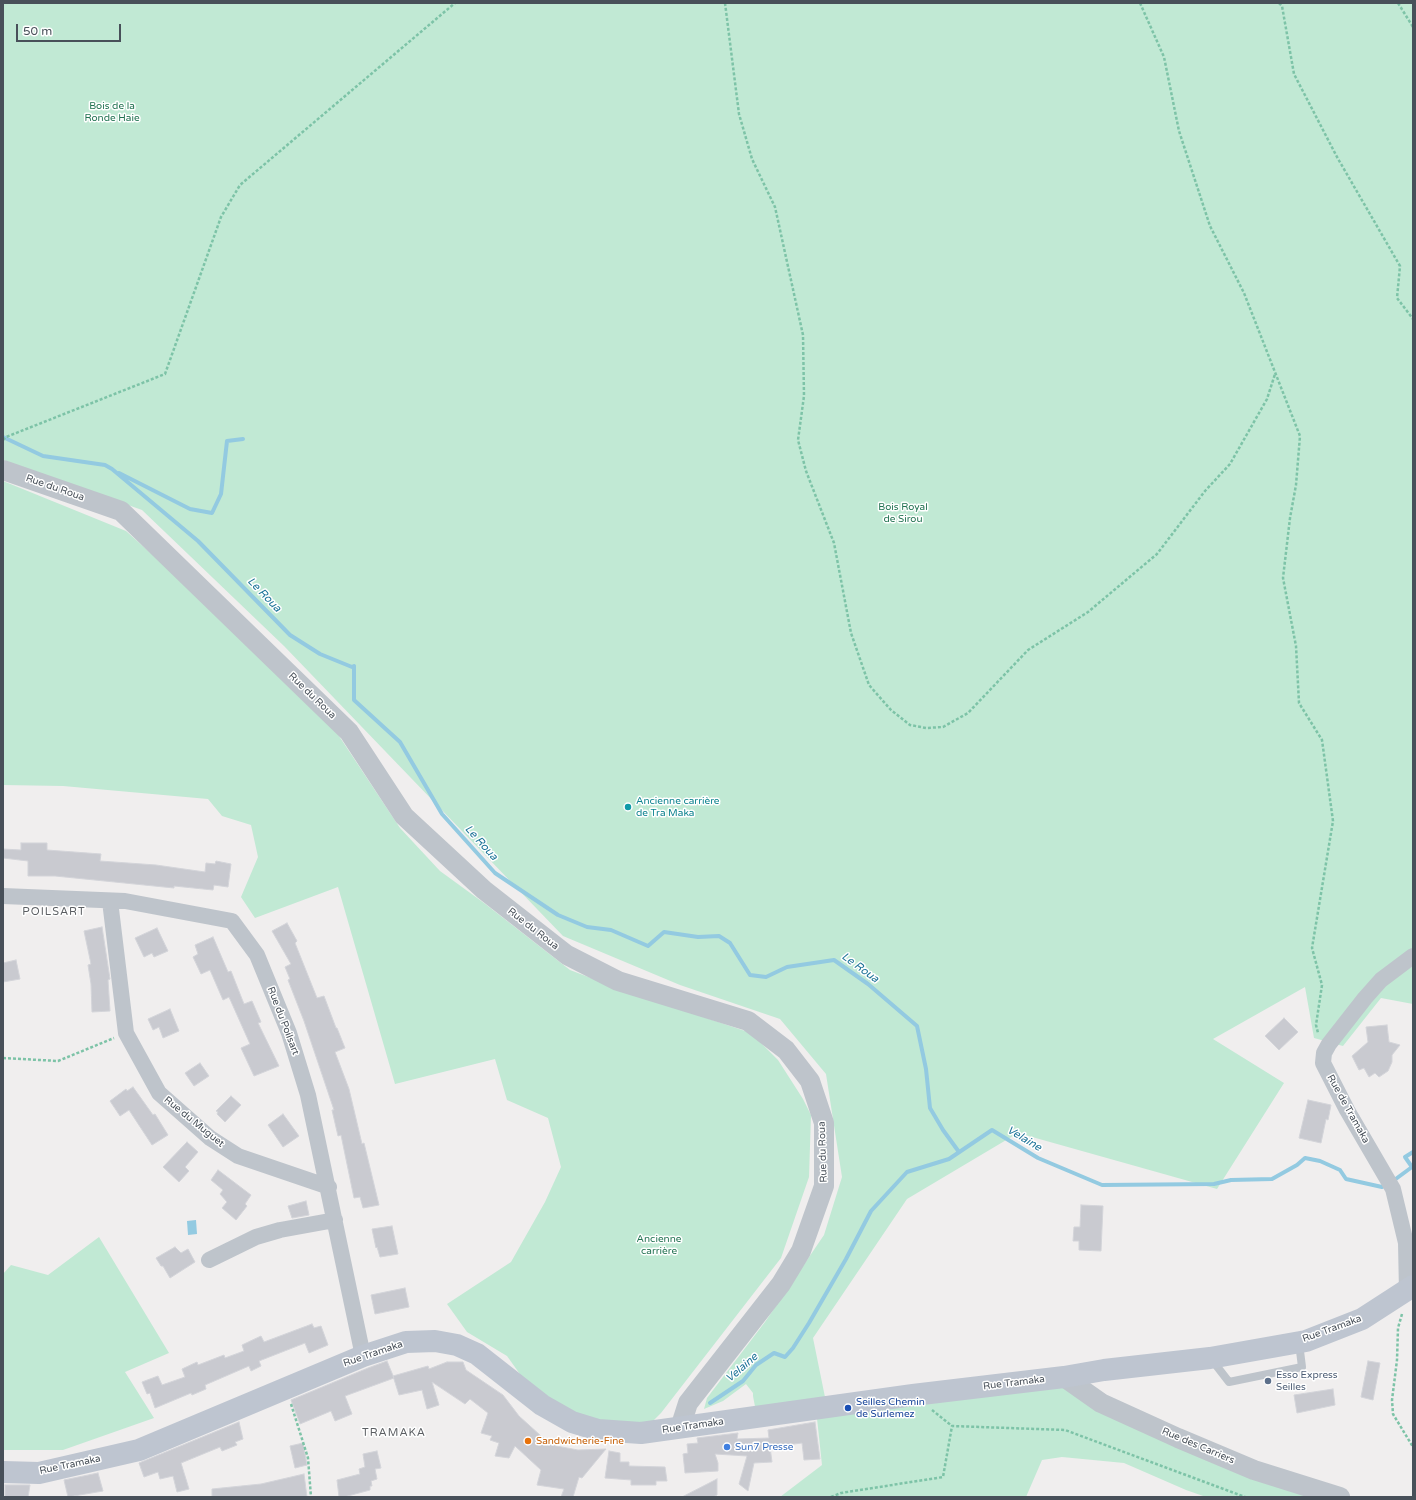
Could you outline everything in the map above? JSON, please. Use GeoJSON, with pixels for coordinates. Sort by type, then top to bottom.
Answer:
{"type":"FeatureCollection","features":[{"type":"Feature","properties":{"kind":"main road","name":"Rue Tramaka"},"geometry":{"type":"LineString","coordinates":[[3,1472],[39,1473],[139,1450],[363,1356],[406,1342],[435,1341],[457,1345],[477,1354],[542,1405],[572,1422],[598,1430],[641,1433],[913,1395],[1210,1358],[1299,1342],[1362,1319],[1410,1289]]}},
{"type":"Feature","properties":{"kind":"street","name":"Rue du Roua"},"geometry":{"type":"LineString","coordinates":[[3,470],[121,511],[349,732],[404,816],[484,890],[567,955],[618,981],[748,1021],[786,1050],[810,1081],[824,1123],[824,1186],[802,1251],[781,1284],[688,1403],[680,1428]]}},
{"type":"Feature","properties":{"kind":"street","name":"Rue du Poilsart"},"geometry":{"type":"LineString","coordinates":[[3,896],[125,901],[232,921],[257,955],[289,1034],[308,1095],[329,1188],[363,1356]]}},
{"type":"Feature","properties":{"kind":"street","name":"Rue du Muguet"},"geometry":{"type":"LineString","coordinates":[[110,901],[126,1033],[159,1093],[210,1138],[238,1156],[329,1188]]}},
{"type":"Feature","properties":{"kind":"street"},"geometry":{"type":"LineString","coordinates":[[1324,1053],[1340,1028],[1377,984],[1399,965],[1413,956]]}},
{"type":"Feature","properties":{"kind":"street","name":"Rue de Tramaka"},"geometry":{"type":"LineString","coordinates":[[1324,1053],[1323,1063],[1347,1110],[1390,1184],[1406,1243],[1410,1289]]}},
{"type":"Feature","properties":{"kind":"street"},"geometry":{"type":"LineString","coordinates":[[209,1260],[256,1237],[280,1230],[335,1220]]}},
{"type":"Feature","properties":{"kind":"street","name":"Rue des Carriers"},"geometry":{"type":"LineString","coordinates":[[1064,1377],[1102,1402],[1178,1438],[1254,1470],[1340,1497]]}},
{"type":"Feature","properties":{"kind":"path"},"geometry":{"type":"LineString","coordinates":[[3,439],[6,436],[164,374],[221,217],[240,185],[455,3]]}},
{"type":"Feature","properties":{"kind":"path"},"geometry":{"type":"LineString","coordinates":[[725,3],[739,114],[752,159],[775,208],[803,335],[804,396],[798,440],[806,471],[834,543],[851,632],[869,685],[891,710],[910,725],[926,728],[943,727],[968,713],[1028,650],[1088,612],[1157,554],[1205,492],[1230,464],[1267,399],[1275,374]]}},
{"type":"Feature","properties":{"kind":"path"},"geometry":{"type":"LineString","coordinates":[[1140,3],[1164,57],[1179,131],[1210,226],[1244,293],[1300,436],[1296,485],[1290,518],[1284,578],[1296,646],[1299,703],[1322,740],[1333,821],[1312,948],[1322,985],[1316,1025],[1324,1053]]}},
{"type":"Feature","properties":{"kind":"path"},"geometry":{"type":"LineString","coordinates":[[1279,3],[1282,6],[1294,74],[1337,157],[1400,266],[1397,298],[1413,319]]}},
{"type":"Feature","properties":{"kind":"path"},"geometry":{"type":"LineString","coordinates":[[1398,3],[1413,28]]}},
{"type":"Feature","properties":{"kind":"path"},"geometry":{"type":"LineString","coordinates":[[3,1058],[58,1061],[126,1033]]}},
{"type":"Feature","properties":{"kind":"path"},"geometry":{"type":"LineString","coordinates":[[1410,1289],[1398,1328],[1397,1360],[1392,1400],[1393,1414],[1413,1447]]}},
{"type":"Feature","properties":{"kind":"path"},"geometry":{"type":"LineString","coordinates":[[285,1388],[308,1458],[311,1497]]}},
{"type":"Feature","properties":{"kind":"path"},"geometry":{"type":"LineString","coordinates":[[831,1497],[840,1493],[943,1477],[952,1426],[1065,1430],[1245,1497]]}},
{"type":"Feature","properties":{"kind":"green space","name":"Bois Royal de Sirou"},"geometry":{"type":"Polygon","coordinates":[[[3,3],[1413,3],[1413,1004],[1381,998],[1343,1046],[1314,1038],[1305,987],[1213,1039],[1284,1083],[1217,1189],[1018,1133],[907,1199],[813,1338],[827,1407],[1064,1377],[1101,1403],[1340,1497],[1206,1497],[1124,1463],[1062,1457],[1042,1460],[1026,1497],[780,1497],[822,1465],[816,1409],[757,1417],[753,1393],[746,1384],[723,1401],[704,1409],[707,1398],[765,1322],[824,1235],[842,1177],[826,1074],[780,1019],[680,985],[563,936],[284,646],[142,510],[3,460],[3,3]]]}},
{"type":"Feature","properties":{"kind":"green space","name":"Ancienne carrière"},"geometry":{"type":"Polygon","coordinates":[[[3,481],[126,531],[184,583],[337,733],[400,828],[440,871],[570,970],[617,988],[751,1033],[778,1060],[803,1099],[811,1115],[809,1177],[781,1258],[661,1413],[641,1433],[542,1405],[507,1356],[467,1332],[447,1304],[511,1262],[545,1202],[561,1167],[548,1118],[507,1100],[495,1059],[395,1084],[338,887],[255,918],[241,897],[258,857],[251,825],[222,816],[208,799],[63,786],[3,785],[3,481]]]}},
{"type":"Feature","properties":{"kind":"green space"},"geometry":{"type":"Polygon","coordinates":[[[99,1237],[169,1353],[125,1372],[154,1418],[63,1450],[3,1450],[3,1274],[11,1265],[48,1275],[99,1237]]]}},
{"type":"Feature","properties":{"kind":"water"},"geometry":{"type":"Polygon","coordinates":[[[196,1220],[197,1234],[188,1235],[187,1221],[196,1220]]]}},
{"type":"Feature","properties":{"kind":"building"},"geometry":{"type":"Polygon","coordinates":[[[21,843],[47,843],[47,850],[101,854],[100,861],[156,865],[205,872],[206,863],[215,864],[216,861],[231,864],[228,887],[214,885],[213,890],[174,886],[174,888],[55,876],[28,876],[28,861],[3,858],[3,849],[21,850],[21,843]]]}},
{"type":"Feature","properties":{"kind":"building"},"geometry":{"type":"Polygon","coordinates":[[[287,923],[297,941],[295,943],[317,998],[324,996],[345,1048],[335,1052],[349,1089],[379,1205],[363,1208],[360,1197],[354,1198],[341,1135],[338,1136],[332,1110],[334,1110],[304,1021],[288,980],[290,979],[285,967],[291,964],[272,931],[287,923]]]}},
{"type":"Feature","properties":{"kind":"building"},"geometry":{"type":"Polygon","coordinates":[[[102,927],[110,979],[108,980],[110,1011],[92,1012],[91,984],[88,965],[91,964],[84,931],[102,927]]]}},
{"type":"Feature","properties":{"kind":"building"},"geometry":{"type":"Polygon","coordinates":[[[157,928],[168,951],[154,957],[152,953],[144,957],[135,938],[157,928]]]}},
{"type":"Feature","properties":{"kind":"building"},"geometry":{"type":"Polygon","coordinates":[[[213,937],[228,972],[231,971],[244,1004],[252,1001],[261,1022],[258,1023],[279,1066],[254,1076],[241,1048],[250,1044],[229,997],[223,1000],[210,970],[201,974],[193,957],[198,954],[195,945],[213,937]]]}},
{"type":"Feature","properties":{"kind":"building"},"geometry":{"type":"Polygon","coordinates":[[[16,960],[20,979],[3,982],[3,963],[16,960]]]}},
{"type":"Feature","properties":{"kind":"building"},"geometry":{"type":"Polygon","coordinates":[[[170,1009],[179,1031],[163,1038],[159,1027],[153,1030],[148,1019],[170,1009]]]}},
{"type":"Feature","properties":{"kind":"building"},"geometry":{"type":"Polygon","coordinates":[[[1284,1018],[1298,1032],[1279,1050],[1265,1036],[1284,1018]]]}},
{"type":"Feature","properties":{"kind":"building"},"geometry":{"type":"Polygon","coordinates":[[[1387,1025],[1389,1042],[1400,1045],[1392,1055],[1392,1062],[1388,1071],[1379,1077],[1375,1073],[1369,1077],[1364,1068],[1359,1070],[1352,1056],[1368,1042],[1366,1027],[1387,1025]]]}},
{"type":"Feature","properties":{"kind":"building"},"geometry":{"type":"Polygon","coordinates":[[[200,1063],[209,1076],[194,1086],[185,1073],[200,1063]]]}},
{"type":"Feature","properties":{"kind":"building"},"geometry":{"type":"Polygon","coordinates":[[[133,1087],[153,1115],[155,1114],[168,1135],[152,1145],[129,1110],[120,1116],[110,1101],[126,1089],[127,1091],[133,1087]]]}},
{"type":"Feature","properties":{"kind":"building"},"geometry":{"type":"Polygon","coordinates":[[[231,1096],[241,1105],[225,1122],[216,1111],[231,1096]]]}},
{"type":"Feature","properties":{"kind":"building"},"geometry":{"type":"Polygon","coordinates":[[[1308,1100],[1331,1105],[1328,1120],[1326,1119],[1321,1143],[1299,1138],[1308,1100]]]}},
{"type":"Feature","properties":{"kind":"building"},"geometry":{"type":"Polygon","coordinates":[[[283,1114],[299,1136],[283,1147],[268,1125],[283,1114]]]}},
{"type":"Feature","properties":{"kind":"building"},"geometry":{"type":"Polygon","coordinates":[[[187,1142],[198,1152],[185,1167],[189,1171],[179,1182],[163,1167],[187,1142]]]}},
{"type":"Feature","properties":{"kind":"building"},"geometry":{"type":"Polygon","coordinates":[[[218,1170],[251,1195],[245,1204],[247,1206],[236,1220],[222,1208],[227,1202],[220,1194],[223,1190],[211,1180],[218,1170]]]}},
{"type":"Feature","properties":{"kind":"building"},"geometry":{"type":"Polygon","coordinates":[[[306,1201],[309,1215],[292,1218],[288,1206],[306,1201]]]}},
{"type":"Feature","properties":{"kind":"building"},"geometry":{"type":"Polygon","coordinates":[[[1081,1205],[1103,1206],[1101,1251],[1079,1250],[1079,1241],[1073,1241],[1074,1227],[1080,1227],[1081,1205]]]}},
{"type":"Feature","properties":{"kind":"building"},"geometry":{"type":"Polygon","coordinates":[[[392,1226],[398,1254],[380,1257],[377,1247],[376,1248],[372,1229],[392,1226]]]}},
{"type":"Feature","properties":{"kind":"building"},"geometry":{"type":"Polygon","coordinates":[[[175,1247],[181,1253],[188,1249],[195,1262],[170,1278],[156,1258],[175,1247]]]}},
{"type":"Feature","properties":{"kind":"building"},"geometry":{"type":"Polygon","coordinates":[[[405,1288],[409,1307],[375,1314],[371,1295],[405,1288]]]}},
{"type":"Feature","properties":{"kind":"building"},"geometry":{"type":"Polygon","coordinates":[[[312,1324],[314,1328],[321,1326],[328,1345],[309,1353],[305,1343],[259,1361],[261,1366],[251,1371],[249,1366],[205,1385],[206,1389],[192,1395],[191,1393],[155,1408],[150,1393],[147,1394],[142,1382],[158,1376],[162,1385],[185,1377],[182,1369],[197,1362],[198,1365],[224,1355],[225,1358],[244,1351],[242,1345],[261,1336],[264,1342],[312,1324]]]}},
{"type":"Feature","properties":{"kind":"building"},"geometry":{"type":"Polygon","coordinates":[[[387,1361],[394,1378],[345,1396],[352,1414],[335,1421],[331,1411],[300,1424],[291,1400],[387,1361]]]}},
{"type":"Feature","properties":{"kind":"building"},"geometry":{"type":"Polygon","coordinates":[[[1368,1361],[1380,1363],[1373,1400],[1361,1397],[1368,1361]]]}},
{"type":"Feature","properties":{"kind":"building"},"geometry":{"type":"Polygon","coordinates":[[[447,1362],[463,1362],[466,1370],[503,1395],[519,1416],[551,1445],[578,1450],[606,1449],[582,1478],[579,1477],[573,1497],[561,1497],[564,1489],[537,1485],[541,1470],[515,1446],[509,1458],[495,1456],[499,1443],[490,1440],[492,1436],[481,1433],[488,1413],[470,1399],[465,1404],[432,1382],[439,1405],[427,1409],[422,1390],[399,1395],[393,1376],[428,1366],[429,1369],[447,1362]]]}},
{"type":"Feature","properties":{"kind":"building"},"geometry":{"type":"Polygon","coordinates":[[[1333,1389],[1335,1405],[1297,1413],[1294,1395],[1333,1389]]]}},
{"type":"Feature","properties":{"kind":"building"},"geometry":{"type":"Polygon","coordinates":[[[239,1422],[243,1439],[235,1442],[237,1445],[222,1451],[220,1447],[181,1463],[189,1489],[177,1492],[173,1476],[160,1479],[158,1472],[144,1477],[139,1463],[239,1422]]]}},
{"type":"Feature","properties":{"kind":"building"},"geometry":{"type":"Polygon","coordinates":[[[815,1422],[820,1459],[804,1460],[802,1443],[770,1447],[772,1462],[754,1463],[748,1491],[739,1484],[747,1456],[715,1454],[718,1463],[718,1471],[685,1473],[683,1454],[688,1453],[687,1444],[698,1443],[697,1438],[738,1433],[737,1439],[769,1438],[768,1430],[815,1422]]]}},
{"type":"Feature","properties":{"kind":"building"},"geometry":{"type":"Polygon","coordinates":[[[303,1443],[307,1465],[295,1468],[290,1446],[303,1443]]]}},
{"type":"Feature","properties":{"kind":"building"},"geometry":{"type":"Polygon","coordinates":[[[377,1451],[381,1468],[375,1469],[377,1479],[371,1481],[372,1486],[370,1486],[370,1490],[339,1497],[337,1480],[360,1474],[359,1469],[365,1467],[363,1454],[377,1451]]]}},
{"type":"Feature","properties":{"kind":"building"},"geometry":{"type":"Polygon","coordinates":[[[609,1451],[620,1453],[620,1462],[629,1462],[629,1466],[665,1467],[667,1481],[656,1481],[656,1485],[631,1485],[631,1480],[605,1478],[609,1451]]]}},
{"type":"Feature","properties":{"kind":"building"},"geometry":{"type":"Polygon","coordinates":[[[98,1473],[103,1491],[68,1497],[64,1480],[98,1473]]]}},
{"type":"Feature","properties":{"kind":"building"},"geometry":{"type":"Polygon","coordinates":[[[304,1474],[307,1497],[212,1497],[212,1489],[261,1484],[304,1474]]]}},
{"type":"Feature","properties":{"kind":"building"},"geometry":{"type":"Polygon","coordinates":[[[717,1479],[717,1495],[713,1497],[682,1497],[717,1479]]]}},
{"type":"Feature","properties":{"kind":"building"},"geometry":{"type":"Polygon","coordinates":[[[5,1485],[30,1485],[28,1497],[5,1497],[5,1485]]]}},
{"type":"Feature","properties":{"kind":"waterway","name":"Le Roua"},"geometry":{"type":"LineString","coordinates":[[3,437],[43,456],[105,465],[112,469],[198,541],[290,635],[320,654],[352,667],[354,666],[354,700],[400,742],[442,814],[495,873],[558,915],[587,927],[611,930],[648,946],[664,932],[698,937],[719,936],[730,943],[750,975],[766,977],[787,967],[834,960],[868,984],[917,1026],[926,1069],[930,1108],[943,1130],[959,1152]]}},
{"type":"Feature","properties":{"kind":"waterway"},"geometry":{"type":"LineString","coordinates":[[119,473],[190,509],[212,513],[221,494],[227,441],[243,439]]}},
{"type":"Feature","properties":{"kind":"waterway","name":"Velaine"},"geometry":{"type":"LineString","coordinates":[[710,1403],[743,1381],[756,1365],[774,1353],[785,1357],[793,1348],[846,1259],[871,1211],[907,1172],[949,1159],[992,1130],[1038,1158],[1102,1185],[1214,1184],[1231,1180],[1272,1179],[1297,1165],[1305,1158],[1320,1161],[1340,1170],[1346,1179],[1382,1187],[1387,1184]]}},
{"type":"Feature","properties":{"kind":"waterway","name":"Velaine"},"geometry":{"type":"LineString","coordinates":[[1393,1181],[1412,1167],[1405,1157],[1413,1152]]}},
{"type":"Feature","properties":{"kind":"place","name":"Ancienne carrière de Tra Maka"},"geometry":{"type":"Point","coordinates":[628,807]}},
{"type":"Feature","properties":{"kind":"place","name":"Esso Express Seilles"},"geometry":{"type":"Point","coordinates":[1268,1381]}},
{"type":"Feature","properties":{"kind":"place","name":"Seilles Chemin de Surlemez"},"geometry":{"type":"Point","coordinates":[848,1408]}},
{"type":"Feature","properties":{"kind":"place","name":"Sandwicherie-Fine"},"geometry":{"type":"Point","coordinates":[528,1441]}},
{"type":"Feature","properties":{"kind":"place","name":"Sun7 Presse"},"geometry":{"type":"Point","coordinates":[727,1447]}},
{"type":"Feature","properties":{"kind":"district","name":"POILSART"},"geometry":{"type":"Point","coordinates":[54,912]}},
{"type":"Feature","properties":{"kind":"district","name":"TRAMAKA"},"geometry":{"type":"Point","coordinates":[394,1433]}},
{"type":"Feature","properties":{"kind":"park label","name":"Bois de la Ronde Haie"},"geometry":{"type":"Point","coordinates":[112,112]}}]}
